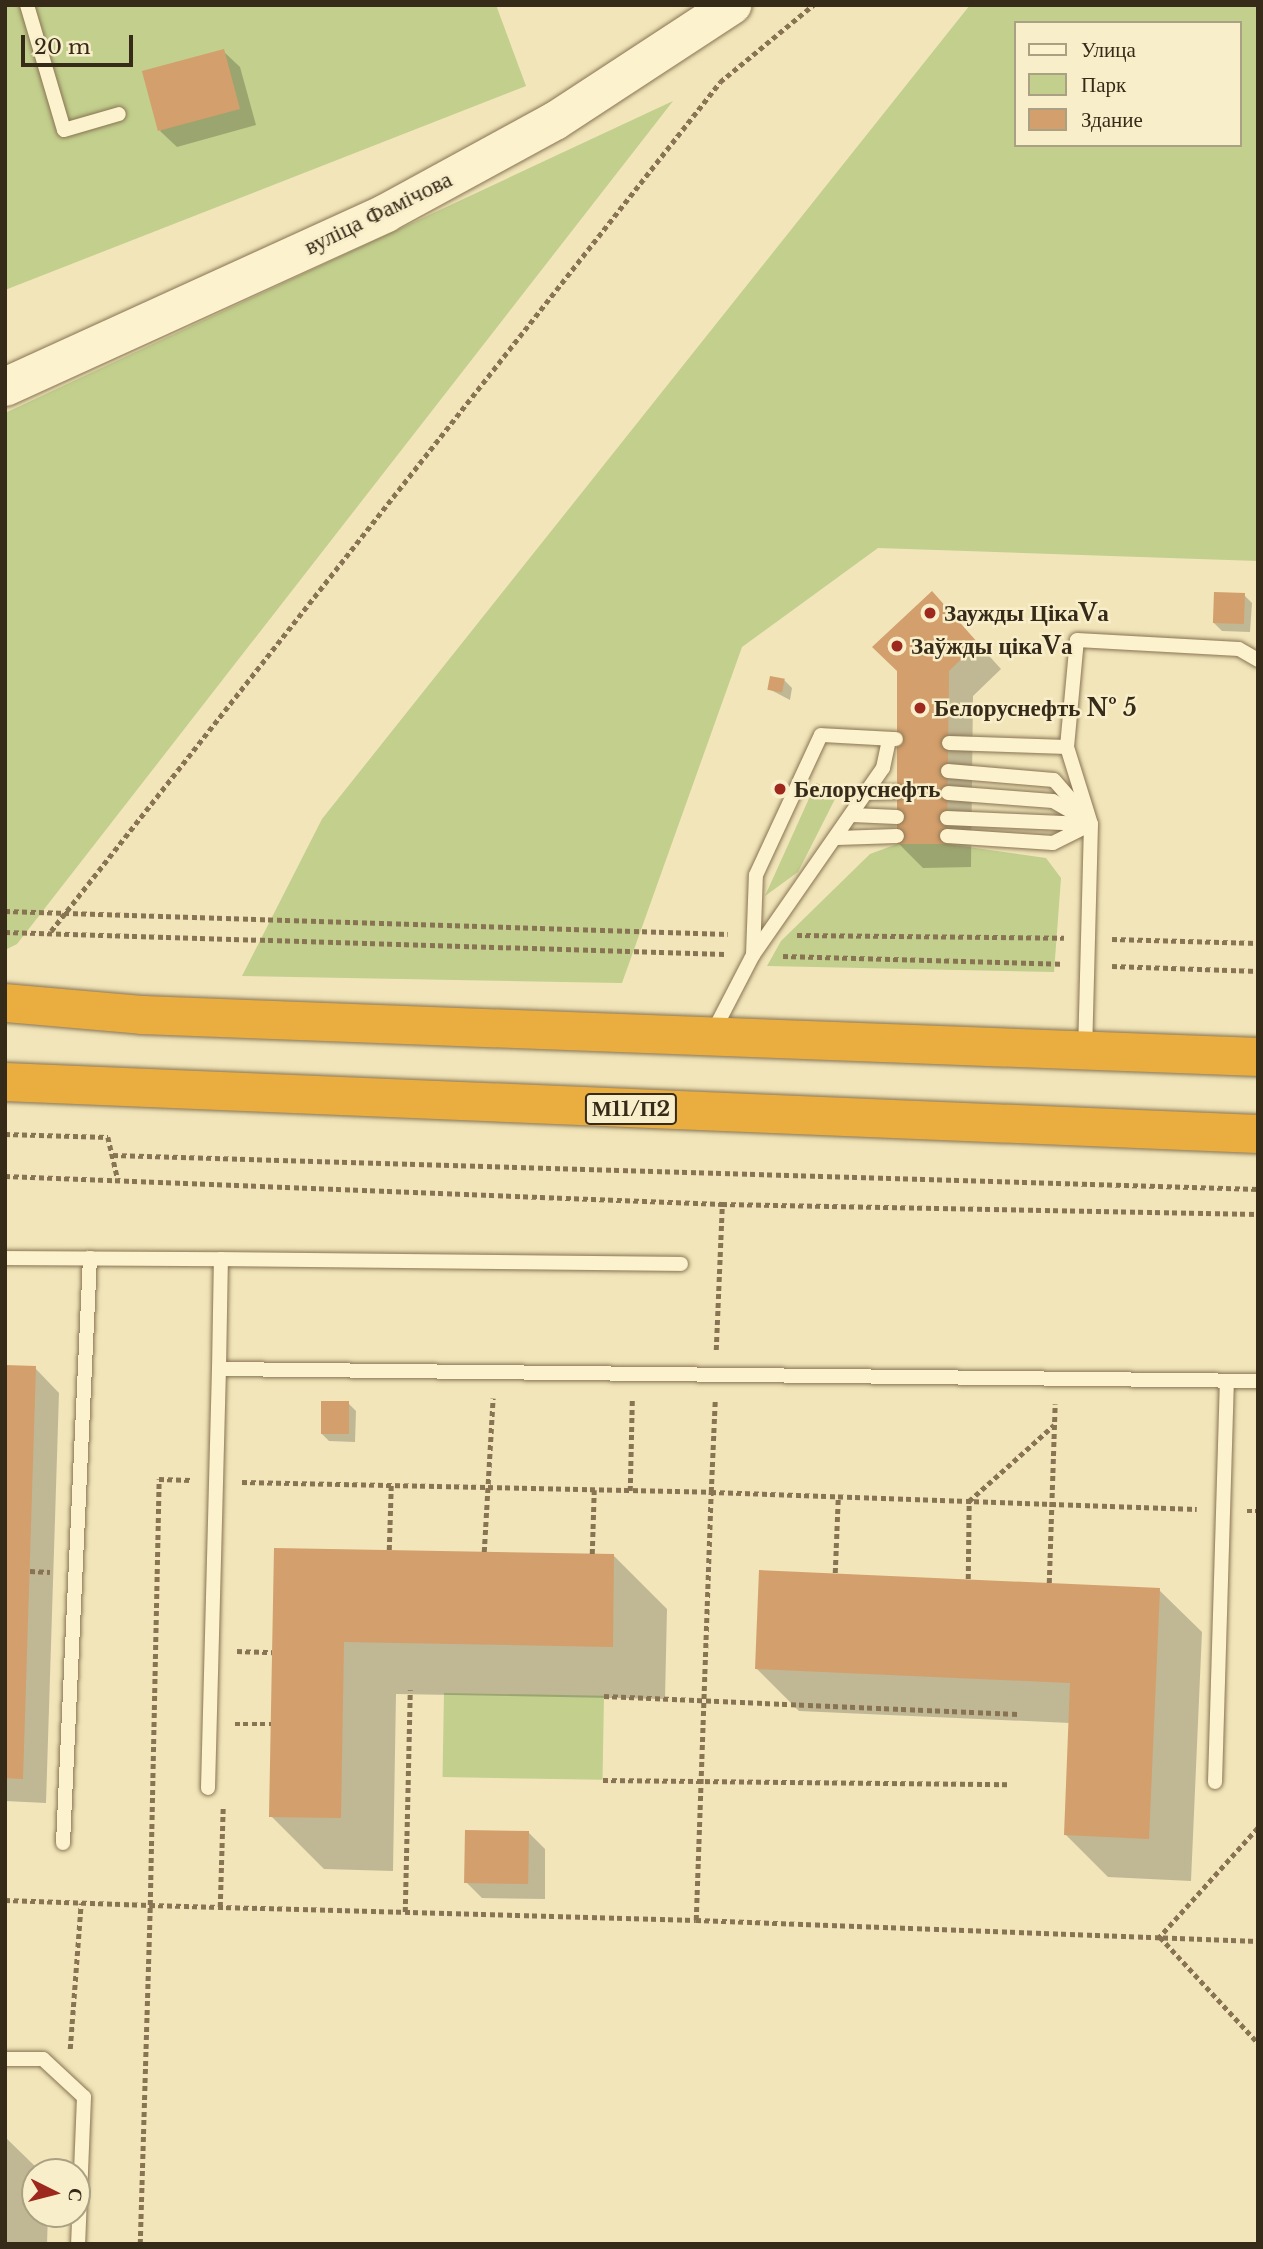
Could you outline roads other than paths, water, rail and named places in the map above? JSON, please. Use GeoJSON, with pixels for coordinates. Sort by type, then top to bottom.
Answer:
{"type":"FeatureCollection","features":[{"type":"Feature","properties":{"kind":"highway"},"geometry":{"type":"LineString","coordinates":[[5,1003],[142,1015],[710,1039],[1258,1057]]}},
{"type":"Feature","properties":{"kind":"highway","name":"М11/П2"},"geometry":{"type":"LineString","coordinates":[[5,1082],[1258,1134]]}},
{"type":"Feature","properties":{"kind":"main road","name":"вуліца Фамічова"},"geometry":{"type":"LineString","coordinates":[[5,387],[386,213],[555,121],[732,5]]}},
{"type":"Feature","properties":{"kind":"lane"},"geometry":{"type":"LineString","coordinates":[[27,5],[64,130],[120,114]]}},
{"type":"Feature","properties":{"kind":"lane"},"geometry":{"type":"LineString","coordinates":[[1085,1051],[1091,938],[1091,824],[1067,747],[1077,640],[1239,649],[1258,660]]}},
{"type":"Feature","properties":{"kind":"lane"},"geometry":{"type":"LineString","coordinates":[[710,1039],[754,955],[761,935],[837,838],[866,793],[890,768],[893,739],[821,735],[755,875],[761,935]]}},
{"type":"Feature","properties":{"kind":"lane"},"geometry":{"type":"LineString","coordinates":[[949,743],[1067,747]]}},
{"type":"Feature","properties":{"kind":"lane"},"geometry":{"type":"LineString","coordinates":[[948,771],[1054,780],[1091,824]]}},
{"type":"Feature","properties":{"kind":"lane"},"geometry":{"type":"LineString","coordinates":[[866,793],[897,792]]}},
{"type":"Feature","properties":{"kind":"lane"},"geometry":{"type":"LineString","coordinates":[[948,793],[1053,801],[1091,824]]}},
{"type":"Feature","properties":{"kind":"lane"},"geometry":{"type":"LineString","coordinates":[[852,816],[897,817]]}},
{"type":"Feature","properties":{"kind":"lane"},"geometry":{"type":"LineString","coordinates":[[947,818],[1091,824]]}},
{"type":"Feature","properties":{"kind":"lane"},"geometry":{"type":"LineString","coordinates":[[947,836],[1053,843],[1091,824]]}},
{"type":"Feature","properties":{"kind":"lane"},"geometry":{"type":"LineString","coordinates":[[837,838],[897,836]]}},
{"type":"Feature","properties":{"kind":"lane"},"geometry":{"type":"LineString","coordinates":[[5,1258],[681,1264]]}},
{"type":"Feature","properties":{"kind":"lane"},"geometry":{"type":"LineString","coordinates":[[63,1843],[90,1258]]}},
{"type":"Feature","properties":{"kind":"lane"},"geometry":{"type":"LineString","coordinates":[[208,1788],[221,1259]]}},
{"type":"Feature","properties":{"kind":"lane"},"geometry":{"type":"LineString","coordinates":[[219,1369],[1258,1381]]}},
{"type":"Feature","properties":{"kind":"lane"},"geometry":{"type":"LineString","coordinates":[[1215,1782],[1227,1381]]}},
{"type":"Feature","properties":{"kind":"lane"},"geometry":{"type":"LineString","coordinates":[[5,2059],[43,2059],[84,2097],[78,2244]]}},
{"type":"Feature","properties":{"kind":"place","name":"Заужды ЦікаVа"},"geometry":{"type":"Point","coordinates":[930,613]}},
{"type":"Feature","properties":{"kind":"place","name":"Заўжды цікаVа"},"geometry":{"type":"Point","coordinates":[897,646]}},
{"type":"Feature","properties":{"kind":"place","name":"Белоруснефть № 5"},"geometry":{"type":"Point","coordinates":[920,708]}},
{"type":"Feature","properties":{"kind":"place","name":"Белоруснефть"},"geometry":{"type":"Point","coordinates":[780,789]}}]}
